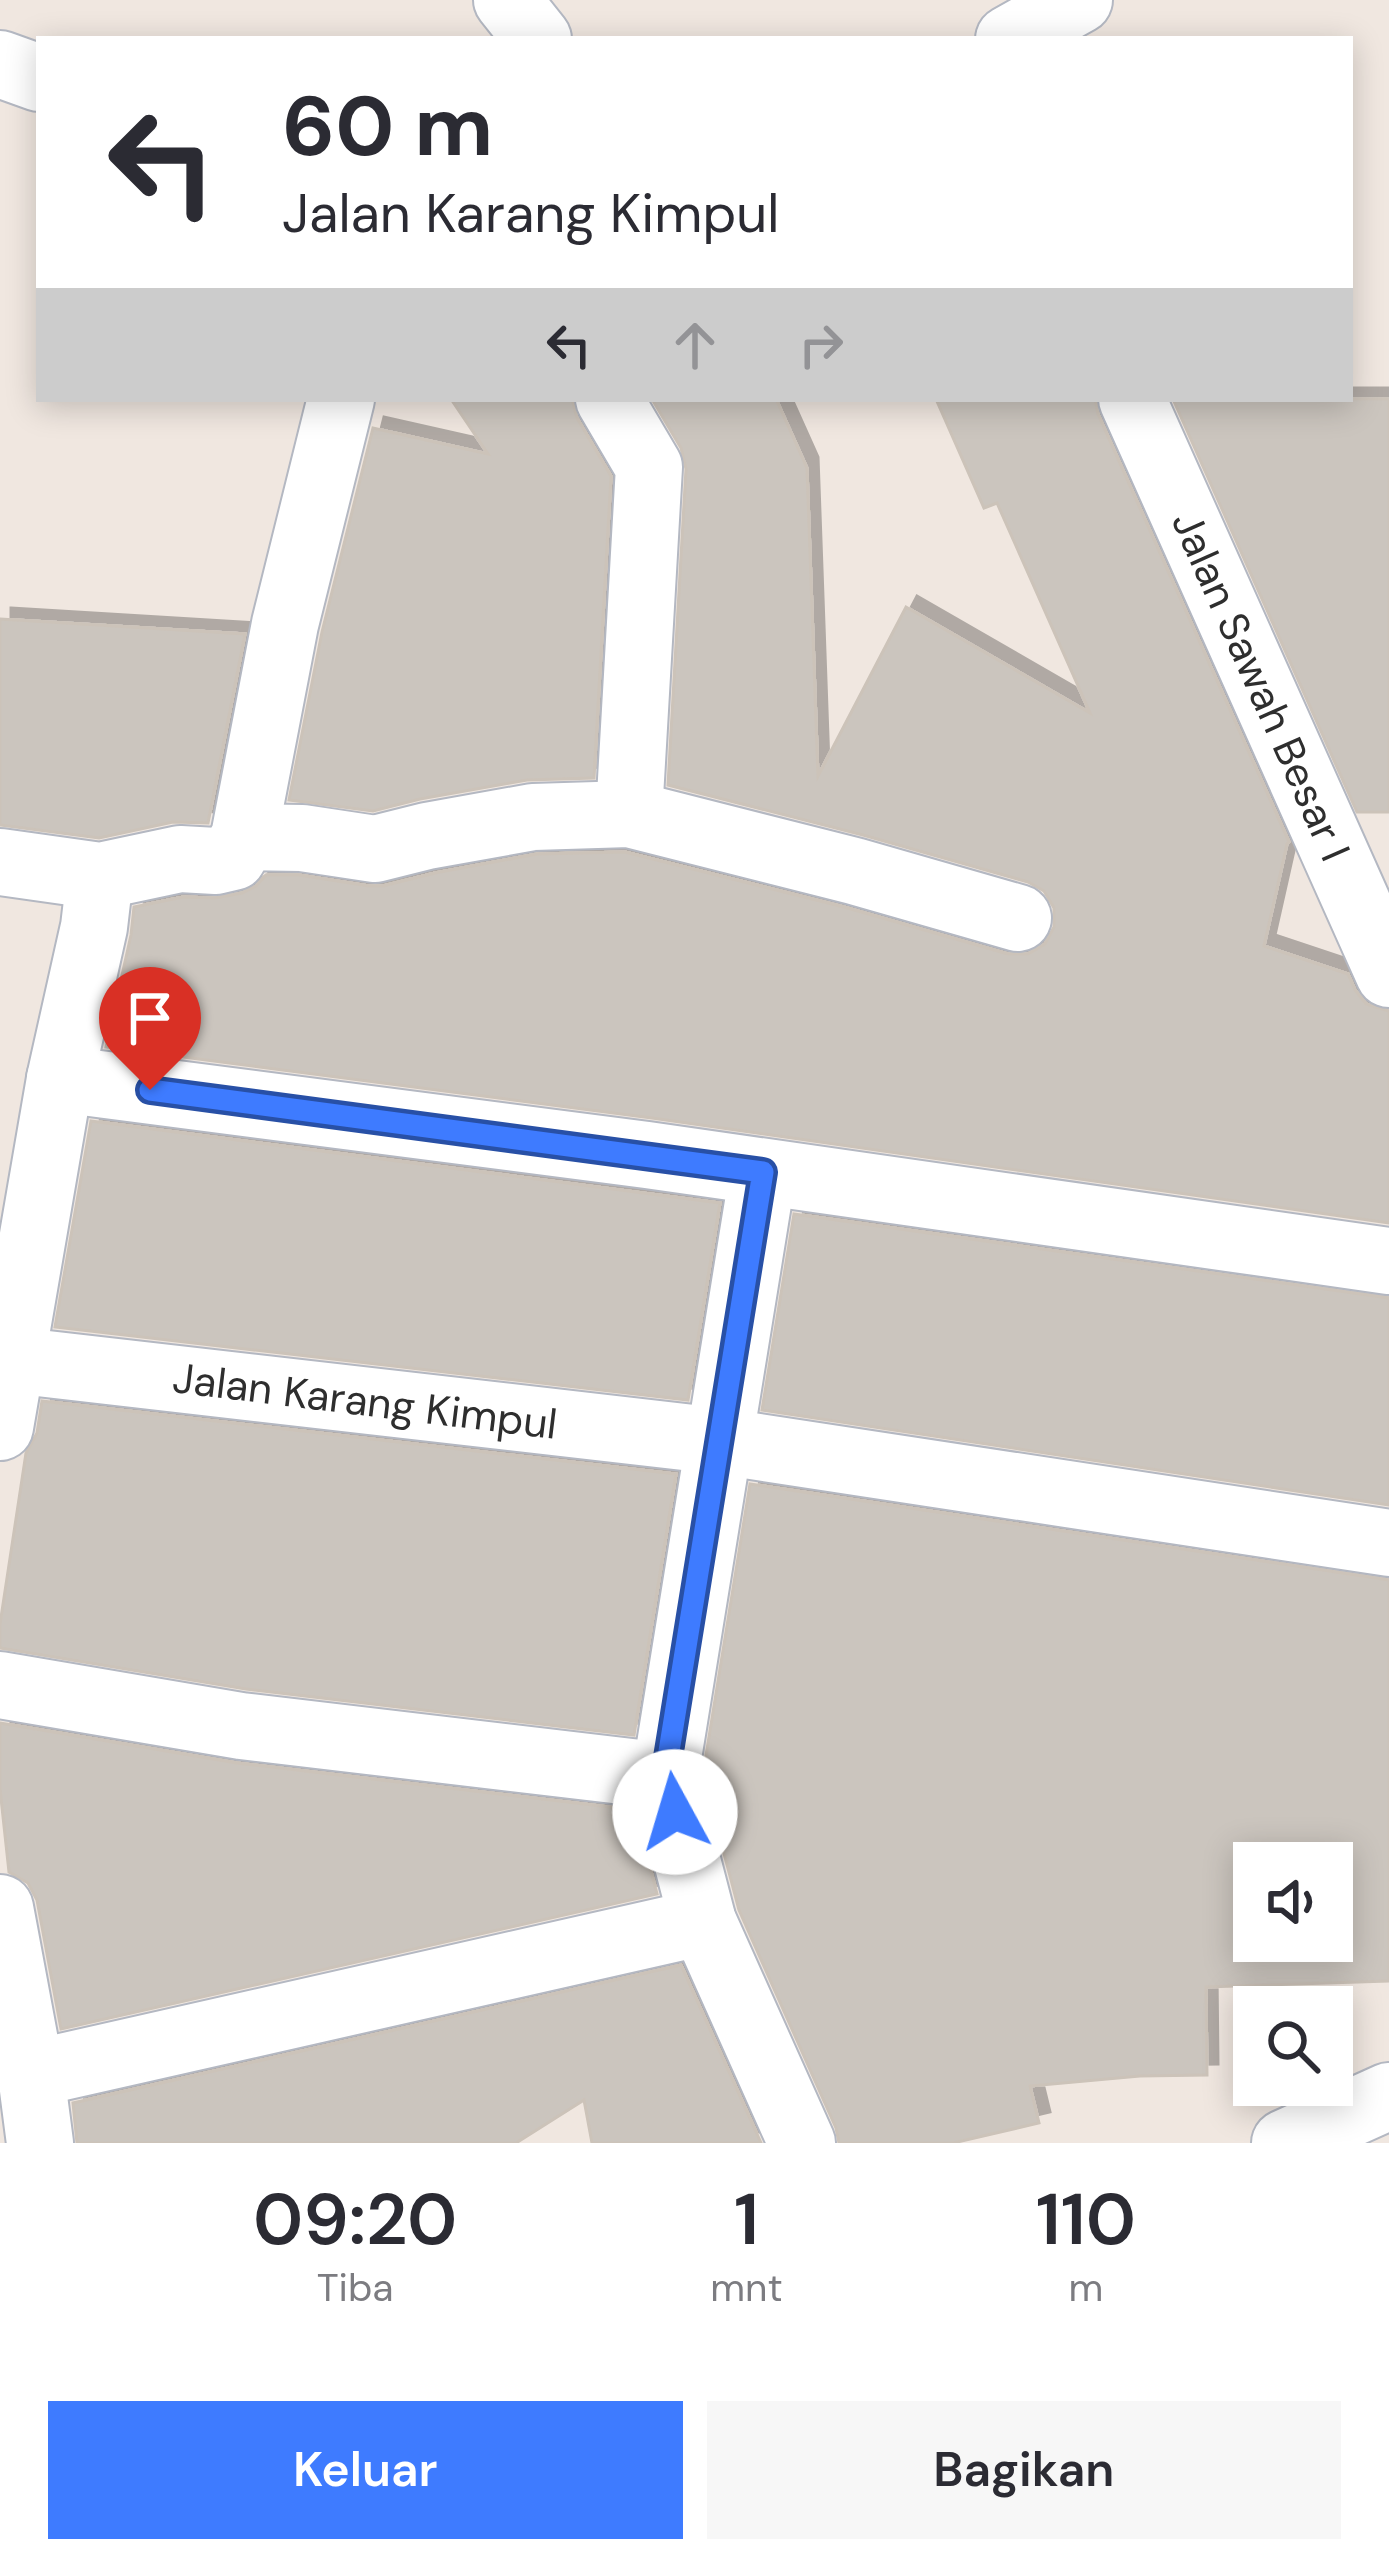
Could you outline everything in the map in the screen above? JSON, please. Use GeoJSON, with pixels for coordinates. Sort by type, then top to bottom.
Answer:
{"type":"FeatureCollection","features":[{"type":"Feature","properties":{"kind":"street"},"geometry":{"type":"LineString","coordinates":[[507,0],[536,36]]}},
{"type":"Feature","properties":{"kind":"street"},"geometry":{"type":"LineString","coordinates":[[1015,36],[1079,0]]}},
{"type":"Feature","properties":{"kind":"street"},"geometry":{"type":"LineString","coordinates":[[0,64],[36,77]]}},
{"type":"Feature","properties":{"kind":"street"},"geometry":{"type":"LineString","coordinates":[[0,862],[100,876],[180,859],[216,861],[232,856],[244,837],[285,624],[339,402]]}},
{"type":"Feature","properties":{"kind":"street"},"geometry":{"type":"LineString","coordinates":[[611,402],[649,466],[629,814]]}},
{"type":"Feature","properties":{"kind":"street","name":"Jalan Sawah Besar I"},"geometry":{"type":"LineString","coordinates":[[1133,402],[1389,974]]}},
{"type":"Feature","properties":{"kind":"street"},"geometry":{"type":"LineString","coordinates":[[244,837],[302,838],[375,849],[533,817],[629,814],[1018,917]]}},
{"type":"Feature","properties":{"kind":"street"},"geometry":{"type":"LineString","coordinates":[[0,1426],[100,876]]}},
{"type":"Feature","properties":{"kind":"street"},"geometry":{"type":"LineString","coordinates":[[60,1079],[1389,1261]]}},
{"type":"Feature","properties":{"kind":"street"},"geometry":{"type":"LineString","coordinates":[[763,1172],[665,1776],[704,1922],[802,2143]]}},
{"type":"Feature","properties":{"kind":"street","name":"Jalan Karang Kimpul"},"geometry":{"type":"LineString","coordinates":[[12,1360],[718,1441],[1389,1543]]}},
{"type":"Feature","properties":{"kind":"street"},"geometry":{"type":"LineString","coordinates":[[0,1685],[242,1726],[665,1776]]}},
{"type":"Feature","properties":{"kind":"street"},"geometry":{"type":"LineString","coordinates":[[0,1908],[40,2143]]}},
{"type":"Feature","properties":{"kind":"street"},"geometry":{"type":"LineString","coordinates":[[31,2074],[704,1922]]}},
{"type":"Feature","properties":{"kind":"street"},"geometry":{"type":"LineString","coordinates":[[1286,2143],[1389,2096]]}},
{"type":"Feature","properties":{"kind":"building"},"geometry":{"type":"Polygon","coordinates":[[[1389,399],[1389,812],[1357,812],[1174,402],[1389,399]]]}},
{"type":"Feature","properties":{"kind":"building"},"geometry":{"type":"Polygon","coordinates":[[[453,402],[573,402],[611,476],[594,778],[527,780],[373,811],[289,800],[322,632],[373,428],[488,454],[453,402]]]}},
{"type":"Feature","properties":{"kind":"building"},"geometry":{"type":"Polygon","coordinates":[[[654,402],[777,402],[807,468],[818,776],[906,607],[1090,713],[997,503],[984,508],[937,402],[1096,402],[1289,842],[1264,946],[1348,974],[1366,1004],[1389,1011],[1389,1223],[652,1118],[106,1047],[134,907],[183,897],[242,893],[266,875],[383,886],[537,854],[625,852],[1008,954],[1028,954],[1045,944],[1054,927],[1054,908],[1044,891],[1028,882],[668,785],[686,469],[681,448],[654,402]]]}},
{"type":"Feature","properties":{"kind":"building"},"geometry":{"type":"Polygon","coordinates":[[[0,619],[245,634],[208,823],[173,822],[99,838],[0,825],[0,619]]]}},
{"type":"Feature","properties":{"kind":"building"},"geometry":{"type":"Polygon","coordinates":[[[91,1121],[720,1203],[688,1400],[55,1327],[91,1121]]]}},
{"type":"Feature","properties":{"kind":"building"},"geometry":{"type":"Polygon","coordinates":[[[794,1214],[1389,1298],[1389,1505],[762,1410],[794,1214]]]}},
{"type":"Feature","properties":{"kind":"building"},"geometry":{"type":"Polygon","coordinates":[[[42,1401],[676,1474],[634,1735],[246,1689],[0,1648],[26,1453],[37,1433],[42,1401]]]}},
{"type":"Feature","properties":{"kind":"building"},"geometry":{"type":"Polygon","coordinates":[[[750,1484],[1389,1580],[1389,1981],[1206,1987],[1207,2075],[1030,2086],[1039,2123],[953,2143],[839,2143],[739,1910],[703,1774],[750,1484]]]}},
{"type":"Feature","properties":{"kind":"building"},"geometry":{"type":"Polygon","coordinates":[[[0,1723],[237,1763],[635,1810],[657,1894],[61,2029],[37,1900],[28,1883],[9,1872],[0,1789],[0,1723]]]}},
{"type":"Feature","properties":{"kind":"building"},"geometry":{"type":"Polygon","coordinates":[[[681,1965],[761,2143],[592,2143],[584,2100],[516,2143],[77,2143],[73,2103],[681,1965]]]}},
{"type":"Feature","properties":{"kind":"route"},"geometry":{"type":"LineString","coordinates":[[150,1090],[763,1172],[665,1776],[675,1812]]}}]}
